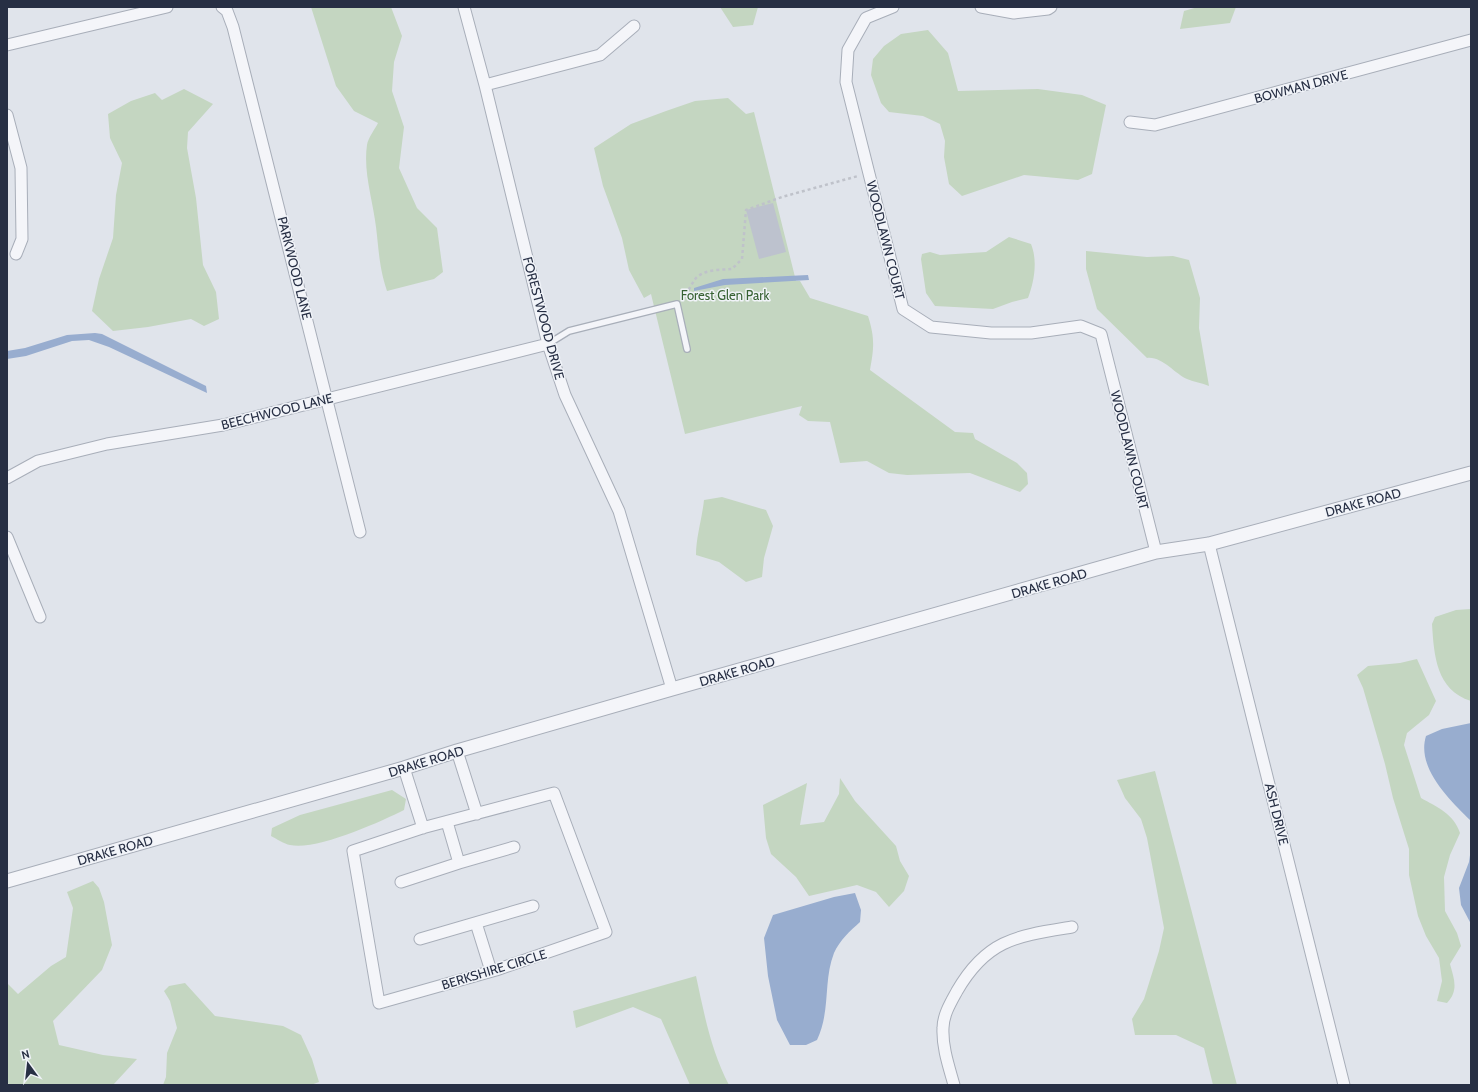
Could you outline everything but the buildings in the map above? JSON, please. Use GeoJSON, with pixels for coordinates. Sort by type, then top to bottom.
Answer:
{"type":"FeatureCollection","features":[{"type":"Feature","properties":{"kind":"street"},"geometry":{"type":"LineString","coordinates":[[7,46],[166,7]]}},
{"type":"Feature","properties":{"kind":"street","name":"PARKWOOD LANE"},"geometry":{"type":"LineString","coordinates":[[222,7],[227,11],[234,27],[328,398],[360,532]]}},
{"type":"Feature","properties":{"kind":"street","name":"FORESTWOOD DRIVE"},"geometry":{"type":"LineString","coordinates":[[464,7],[485,85],[548,344],[565,394],[619,511],[672,689]]}},
{"type":"Feature","properties":{"kind":"street","name":"WOODLAWN COURT"},"geometry":{"type":"LineString","coordinates":[[893,7],[866,18],[848,50],[846,82],[903,309],[931,327],[990,333],[1031,333],[1081,326],[1101,334],[1156,552]]}},
{"type":"Feature","properties":{"kind":"street"},"geometry":{"type":"LineString","coordinates":[[981,7],[1014,13],[1048,9],[1051,7]]}},
{"type":"Feature","properties":{"kind":"street"},"geometry":{"type":"LineString","coordinates":[[485,85],[600,55],[634,26]]}},
{"type":"Feature","properties":{"kind":"street","name":"BOWMAN DRIVE"},"geometry":{"type":"LineString","coordinates":[[1130,122],[1155,125],[1471,40]]}},
{"type":"Feature","properties":{"kind":"street"},"geometry":{"type":"LineString","coordinates":[[7,115],[21,168],[22,239],[16,254]]}},
{"type":"Feature","properties":{"kind":"street","name":"BEECHWOOD LANE"},"geometry":{"type":"LineString","coordinates":[[7,478],[38,461],[107,444],[222,425],[548,344]]}},
{"type":"Feature","properties":{"kind":"street","name":"DRAKE ROAD"},"geometry":{"type":"LineString","coordinates":[[7,880],[404,768],[457,751],[672,689],[1156,552],[1209,544],[1471,473]]}},
{"type":"Feature","properties":{"kind":"street"},"geometry":{"type":"LineString","coordinates":[[7,537],[40,616]]}},
{"type":"Feature","properties":{"kind":"street","name":"ASH DRIVE"},"geometry":{"type":"LineString","coordinates":[[1209,544],[1344,1085]]}},
{"type":"Feature","properties":{"kind":"street"},"geometry":{"type":"LineString","coordinates":[[404,768],[423,828],[477,814],[457,751]]}},
{"type":"Feature","properties":{"kind":"street","name":"BERKSHIRE CIRCLE"},"geometry":{"type":"LineString","coordinates":[[423,828],[353,851],[379,1003],[491,971],[606,932],[554,793],[477,814]]}},
{"type":"Feature","properties":{"kind":"street"},"geometry":{"type":"LineString","coordinates":[[447,822],[459,863]]}},
{"type":"Feature","properties":{"kind":"street"},"geometry":{"type":"LineString","coordinates":[[401,882],[514,847]]}},
{"type":"Feature","properties":{"kind":"street"},"geometry":{"type":"LineString","coordinates":[[420,939],[532,906]]}},
{"type":"Feature","properties":{"kind":"street"},"geometry":{"type":"LineString","coordinates":[[476,922],[491,971]]}},
{"type":"Feature","properties":{"kind":"street"},"geometry":{"type":"LineString","coordinates":[[954,1085],[945,1049],[943,1027],[950,1004],[966,976],[978,962],[997,946],[1035,933],[1072,927]]}},
{"type":"Feature","properties":{"kind":"lane"},"geometry":{"type":"LineString","coordinates":[[548,344],[569,330],[677,304],[687,349]]}},
{"type":"Feature","properties":{"kind":"path"},"geometry":{"type":"LineString","coordinates":[[677,304],[689,291],[696,278],[710,270],[732,269],[742,259],[746,210],[782,197],[869,173]]}},
{"type":"Feature","properties":{"kind":"green space"},"geometry":{"type":"Polygon","coordinates":[[[311,7],[391,7],[402,36],[394,62],[392,91],[404,127],[399,168],[417,208],[437,228],[443,272],[434,279],[387,291],[381,267],[375,217],[366,166],[367,145],[378,123],[354,111],[336,86],[311,7]]]}},
{"type":"Feature","properties":{"kind":"green space"},"geometry":{"type":"Polygon","coordinates":[[[720,7],[758,7],[753,25],[733,27],[720,7]]]}},
{"type":"Feature","properties":{"kind":"green space"},"geometry":{"type":"Polygon","coordinates":[[[1198,7],[1236,7],[1230,23],[1180,29],[1184,11],[1198,7]]]}},
{"type":"Feature","properties":{"kind":"green space"},"geometry":{"type":"Polygon","coordinates":[[[928,30],[948,53],[958,91],[1038,89],[1082,95],[1106,105],[1092,174],[1078,180],[1024,175],[962,196],[949,184],[944,157],[945,141],[940,124],[923,116],[889,112],[881,103],[871,75],[873,59],[884,46],[901,34],[928,30]]]}},
{"type":"Feature","properties":{"kind":"green space"},"geometry":{"type":"Polygon","coordinates":[[[184,89],[213,104],[188,132],[187,148],[196,198],[203,265],[216,292],[219,319],[204,326],[191,319],[148,327],[113,331],[92,311],[99,279],[113,238],[116,195],[122,163],[110,138],[108,114],[131,101],[155,93],[162,100],[184,89]]]}},
{"type":"Feature","properties":{"kind":"green space","name":"Forest Glen Park"},"geometry":{"type":"Polygon","coordinates":[[[728,98],[746,114],[754,112],[796,281],[800,281],[810,298],[868,316],[872,331],[873,343],[870,370],[955,432],[973,433],[975,439],[1017,463],[1027,473],[1028,484],[1020,492],[970,473],[907,475],[889,473],[867,461],[840,463],[830,422],[808,421],[799,415],[802,406],[685,434],[651,294],[644,298],[629,270],[622,238],[603,186],[594,148],[631,124],[695,101],[728,98]]]}},
{"type":"Feature","properties":{"kind":"green space"},"geometry":{"type":"Polygon","coordinates":[[[1009,237],[1031,244],[1035,264],[1032,285],[1028,298],[993,309],[935,306],[926,293],[921,259],[922,254],[930,252],[940,255],[986,252],[1009,237]]]}},
{"type":"Feature","properties":{"kind":"green space"},"geometry":{"type":"Polygon","coordinates":[[[1086,251],[1147,257],[1173,256],[1189,260],[1200,298],[1199,328],[1209,386],[1182,377],[1163,362],[1153,358],[1147,358],[1097,309],[1086,269],[1086,251]]]}},
{"type":"Feature","properties":{"kind":"green space"},"geometry":{"type":"Polygon","coordinates":[[[722,497],[766,510],[773,526],[764,558],[762,577],[746,582],[719,562],[696,555],[704,500],[722,497]]]}},
{"type":"Feature","properties":{"kind":"green space"},"geometry":{"type":"Polygon","coordinates":[[[1471,609],[1471,701],[1459,696],[1450,689],[1444,680],[1436,659],[1432,624],[1435,617],[1456,610],[1471,609]]]}},
{"type":"Feature","properties":{"kind":"green space"},"geometry":{"type":"Polygon","coordinates":[[[1417,659],[1436,701],[1429,715],[1407,733],[1404,745],[1421,798],[1439,808],[1449,816],[1454,821],[1460,833],[1450,855],[1444,877],[1445,911],[1457,933],[1461,946],[1450,964],[1454,980],[1454,989],[1451,998],[1447,1003],[1437,1001],[1442,981],[1439,958],[1426,936],[1418,916],[1409,875],[1409,849],[1393,798],[1385,764],[1363,688],[1357,675],[1368,666],[1400,663],[1417,659]]]}},
{"type":"Feature","properties":{"kind":"green space"},"geometry":{"type":"Polygon","coordinates":[[[1155,771],[1237,1085],[1213,1085],[1204,1048],[1176,1035],[1135,1035],[1132,1019],[1144,999],[1159,951],[1164,928],[1147,838],[1141,819],[1125,798],[1117,780],[1155,771]]]}},
{"type":"Feature","properties":{"kind":"green space"},"geometry":{"type":"Polygon","coordinates":[[[840,778],[855,801],[896,846],[900,861],[909,876],[904,891],[889,907],[876,892],[857,885],[809,896],[796,877],[771,854],[766,838],[763,805],[807,783],[800,825],[824,822],[839,794],[840,778]]]}},
{"type":"Feature","properties":{"kind":"green space"},"geometry":{"type":"Polygon","coordinates":[[[392,790],[406,799],[404,810],[348,834],[331,840],[301,846],[283,843],[271,836],[272,828],[300,815],[392,790]]]}},
{"type":"Feature","properties":{"kind":"green space"},"geometry":{"type":"Polygon","coordinates":[[[93,881],[99,888],[104,902],[112,945],[102,970],[53,1021],[59,1045],[103,1055],[137,1059],[113,1085],[9,1085],[7,1081],[7,983],[18,994],[51,966],[66,957],[73,908],[67,892],[93,881]]]}},
{"type":"Feature","properties":{"kind":"green space"},"geometry":{"type":"Polygon","coordinates":[[[696,976],[705,1018],[717,1059],[729,1085],[690,1085],[661,1019],[633,1007],[576,1028],[573,1011],[696,976]]]}},
{"type":"Feature","properties":{"kind":"green space"},"geometry":{"type":"Polygon","coordinates":[[[185,983],[215,1016],[283,1026],[301,1035],[312,1059],[319,1082],[311,1085],[163,1085],[166,1077],[167,1053],[177,1028],[170,1001],[164,991],[169,986],[185,983]]]}},
{"type":"Feature","properties":{"kind":"water"},"geometry":{"type":"Polygon","coordinates":[[[808,275],[809,280],[725,285],[694,291],[694,288],[723,279],[808,275]]]}},
{"type":"Feature","properties":{"kind":"water"},"geometry":{"type":"Polygon","coordinates":[[[102,334],[206,386],[207,393],[109,347],[89,340],[72,341],[26,356],[7,359],[7,351],[25,348],[67,335],[102,334]]]}},
{"type":"Feature","properties":{"kind":"water"},"geometry":{"type":"Polygon","coordinates":[[[1471,723],[1471,835],[1470,820],[1453,803],[1437,782],[1430,771],[1424,748],[1426,736],[1442,729],[1471,723]]]}},
{"type":"Feature","properties":{"kind":"water"},"geometry":{"type":"Polygon","coordinates":[[[1471,848],[1471,924],[1461,905],[1459,888],[1469,862],[1471,848]]]}},
{"type":"Feature","properties":{"kind":"water"},"geometry":{"type":"Polygon","coordinates":[[[855,893],[861,910],[860,922],[842,940],[834,953],[829,974],[824,1018],[817,1040],[806,1045],[790,1045],[777,1020],[768,976],[764,938],[773,915],[834,897],[855,893]]]}}]}
